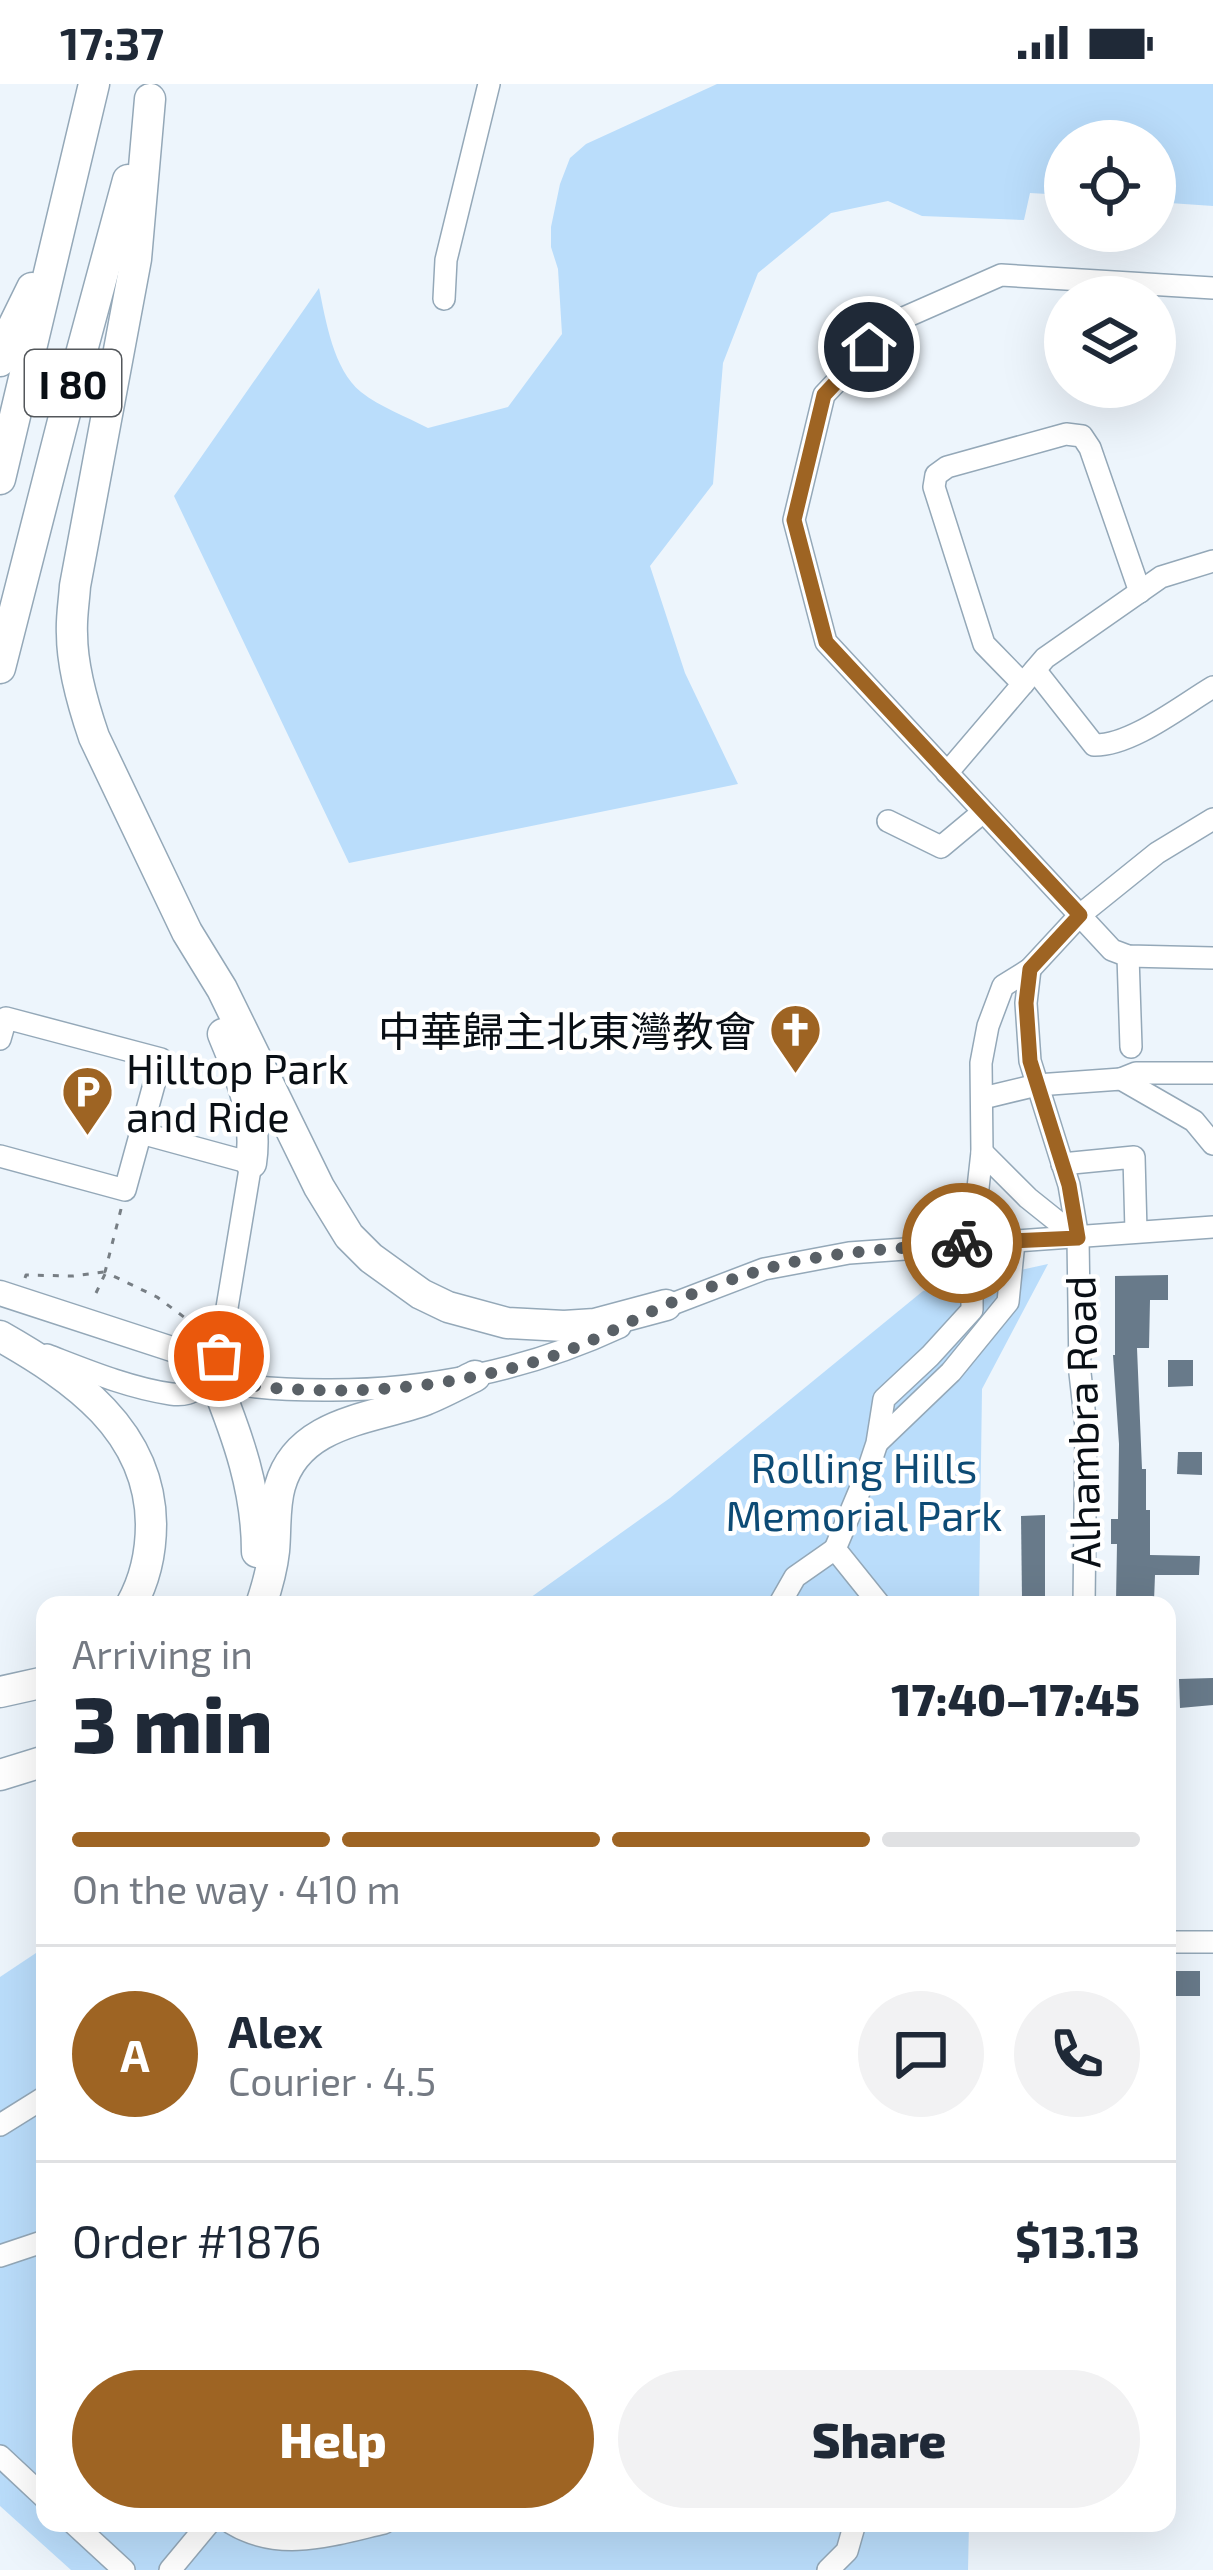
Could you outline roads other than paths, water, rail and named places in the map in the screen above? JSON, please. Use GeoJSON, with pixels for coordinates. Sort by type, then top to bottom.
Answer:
{"type":"FeatureCollection","features":[{"type":"Feature","properties":{"kind":"highway","name":"I 80"},"geometry":{"type":"LineString","coordinates":[[0,479],[94,84]]}},
{"type":"Feature","properties":{"kind":"highway","name":"I 80"},"geometry":{"type":"LineString","coordinates":[[0,668],[152,92]]}},
{"type":"Feature","properties":{"kind":"highway"},"geometry":{"type":"LineString","coordinates":[[152,92],[136,259],[75,586],[71,632],[83,705],[94,737],[334,1215],[360,1247],[394,1276],[448,1307],[477,1317],[535,1326],[595,1324],[666,1305]]}},
{"type":"Feature","properties":{"kind":"highway"},"geometry":{"type":"LineString","coordinates":[[0,362],[56,240]]}},
{"type":"Feature","properties":{"kind":"highway"},"geometry":{"type":"LineString","coordinates":[[188,932],[206,995],[250,1107],[254,1125],[251,1163]]}},
{"type":"Feature","properties":{"kind":"highway"},"geometry":{"type":"LineString","coordinates":[[0,1335],[100,1405],[136,1453],[146,1480],[151,1541],[147,1568],[135,1596]]}},
{"type":"Feature","properties":{"kind":"highway"},"geometry":{"type":"LineString","coordinates":[[263,1596],[273,1557],[279,1489],[297,1454],[312,1439],[336,1427],[426,1400],[476,1376]]}},
{"type":"Feature","properties":{"kind":"highway"},"geometry":{"type":"LineString","coordinates":[[215,1380],[244,1455],[255,1507],[257,1555],[250,1596]]}},
{"type":"Feature","properties":{"kind":"highway"},"geometry":{"type":"LineString","coordinates":[[0,1692],[36,1684]]}},
{"type":"Feature","properties":{"kind":"highway"},"geometry":{"type":"LineString","coordinates":[[0,1774],[36,1764]]}},
{"type":"Feature","properties":{"kind":"main road"},"geometry":{"type":"LineString","coordinates":[[0,1293],[182,1352],[215,1380]]}},
{"type":"Feature","properties":{"kind":"street"},"geometry":{"type":"LineString","coordinates":[[444,299],[446,260],[490,85]]}},
{"type":"Feature","properties":{"kind":"street"},"geometry":{"type":"LineString","coordinates":[[1213,288],[1001,275],[892,323],[824,395],[794,520],[826,642],[1112,950],[1128,956],[1213,958]]}},
{"type":"Feature","properties":{"kind":"street"},"geometry":{"type":"LineString","coordinates":[[1139,592],[1082,436],[1066,434],[947,467],[936,475],[934,487],[984,644],[1029,677],[1094,746],[1125,740],[1213,687]]}},
{"type":"Feature","properties":{"kind":"street"},"geometry":{"type":"LineString","coordinates":[[947,773],[1045,658],[1161,577],[1213,562]]}},
{"type":"Feature","properties":{"kind":"street"},"geometry":{"type":"LineString","coordinates":[[888,821],[941,847],[983,812]]}},
{"type":"Feature","properties":{"kind":"street"},"geometry":{"type":"LineString","coordinates":[[784,1596],[795,1577],[835,1549],[878,1443],[884,1399],[972,1310],[972,1242],[982,1152],[981,1063],[1003,986],[1030,969],[1080,915],[1157,853],[1213,819]]}},
{"type":"Feature","properties":{"kind":"street"},"geometry":{"type":"LineString","coordinates":[[1128,956],[1131,1047]]}},
{"type":"Feature","properties":{"kind":"street","name":"Alhambra Road"},"geometry":{"type":"LineString","coordinates":[[1030,969],[1026,1003],[1030,1061],[1069,1185],[1078,1238],[1080,1373],[1087,1427],[1084,1596]]}},
{"type":"Feature","properties":{"kind":"street"},"geometry":{"type":"LineString","coordinates":[[0,1040],[6,1018],[161,1059],[125,1190],[0,1156]]}},
{"type":"Feature","properties":{"kind":"street"},"geometry":{"type":"LineString","coordinates":[[982,1098],[1036,1084],[1121,1079],[1136,1073],[1213,1073]]}},
{"type":"Feature","properties":{"kind":"street"},"geometry":{"type":"LineString","coordinates":[[1121,1079],[1194,1121],[1213,1144]]}},
{"type":"Feature","properties":{"kind":"street"},"geometry":{"type":"LineString","coordinates":[[141,1133],[251,1163],[215,1380]]}},
{"type":"Feature","properties":{"kind":"street"},"geometry":{"type":"LineString","coordinates":[[982,1152],[1078,1238]]}},
{"type":"Feature","properties":{"kind":"street"},"geometry":{"type":"LineString","coordinates":[[1062,1164],[1134,1157],[1136,1232]]}},
{"type":"Feature","properties":{"kind":"street"},"geometry":{"type":"LineString","coordinates":[[0,1335],[168,1394],[201,1390],[215,1380],[268,1388],[405,1386],[476,1376],[550,1357],[666,1305],[764,1269],[849,1253],[1213,1227]]}},
{"type":"Feature","properties":{"kind":"street"},"geometry":{"type":"LineString","coordinates":[[878,1443],[951,1372],[1008,1302],[1014,1242]]}},
{"type":"Feature","properties":{"kind":"street"},"geometry":{"type":"LineString","coordinates":[[835,1549],[873,1596]]}},
{"type":"Feature","properties":{"kind":"street"},"geometry":{"type":"LineString","coordinates":[[1176,1942],[1213,1942]]}},
{"type":"Feature","properties":{"kind":"street"},"geometry":{"type":"LineString","coordinates":[[0,2125],[36,2103]]}},
{"type":"Feature","properties":{"kind":"street"},"geometry":{"type":"LineString","coordinates":[[0,2256],[36,2244]]}},
{"type":"Feature","properties":{"kind":"street"},"geometry":{"type":"LineString","coordinates":[[0,2456],[36,2490]]}},
{"type":"Feature","properties":{"kind":"street"},"geometry":{"type":"LineString","coordinates":[[83,2532],[124,2570]]}},
{"type":"Feature","properties":{"kind":"street"},"geometry":{"type":"LineString","coordinates":[[170,2570],[202,2532]]}},
{"type":"Feature","properties":{"kind":"street"},"geometry":{"type":"LineString","coordinates":[[246,2532],[286,2541],[345,2532]]}},
{"type":"Feature","properties":{"kind":"street"},"geometry":{"type":"LineString","coordinates":[[828,2570],[847,2551],[852,2532]]}},
{"type":"Feature","properties":{"kind":"place","name":"中華歸主北東灣教會"},"geometry":{"type":"Point","coordinates":[795,1076]}},
{"type":"Feature","properties":{"kind":"place","name":"Hilltop Park and Ride"},"geometry":{"type":"Point","coordinates":[87,1137]}},
{"type":"Feature","properties":{"kind":"park label","name":"Rolling Hills Memorial Park"},"geometry":{"type":"Point","coordinates":[864,1490]}}]}
